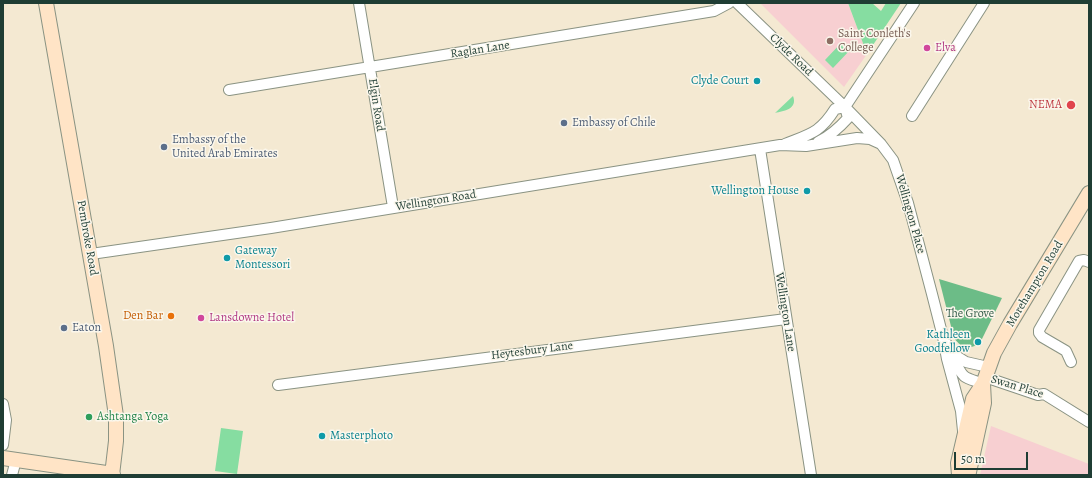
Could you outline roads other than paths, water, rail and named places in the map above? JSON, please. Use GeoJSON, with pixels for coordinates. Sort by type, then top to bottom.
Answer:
{"type":"FeatureCollection","features":[{"type":"Feature","properties":{"kind":"main road","name":"Pembroke Road"},"geometry":{"type":"LineString","coordinates":[[46,3],[91,254],[116,416],[116,441],[112,474]]}},
{"type":"Feature","properties":{"kind":"main road","name":"Morehampton Road"},"geometry":{"type":"LineString","coordinates":[[959,475],[958,463],[972,399],[985,376],[994,353],[1010,324],[1089,194]]}},
{"type":"Feature","properties":{"kind":"main road"},"geometry":{"type":"LineString","coordinates":[[967,475],[969,472],[984,403],[985,376]]}},
{"type":"Feature","properties":{"kind":"main road"},"geometry":{"type":"LineString","coordinates":[[11,466],[112,474]]}},
{"type":"Feature","properties":{"kind":"street","name":"Elgin Road"},"geometry":{"type":"LineString","coordinates":[[359,3],[393,208]]}},
{"type":"Feature","properties":{"kind":"street","name":"Raglan Lane"},"geometry":{"type":"LineString","coordinates":[[229,90],[714,11],[729,3]]}},
{"type":"Feature","properties":{"kind":"street","name":"Clyde Road"},"geometry":{"type":"LineString","coordinates":[[737,3],[845,107]]}},
{"type":"Feature","properties":{"kind":"street"},"geometry":{"type":"LineString","coordinates":[[845,107],[914,3]]}},
{"type":"Feature","properties":{"kind":"street"},"geometry":{"type":"LineString","coordinates":[[912,116],[984,3]]}},
{"type":"Feature","properties":{"kind":"street","name":"Wellington Road"},"geometry":{"type":"LineString","coordinates":[[91,254],[271,228],[760,149],[780,145],[820,128],[827,122],[835,109],[845,107],[848,118],[841,127],[827,138],[814,145]]}},
{"type":"Feature","properties":{"kind":"street","name":"Wellington Place"},"geometry":{"type":"LineString","coordinates":[[845,107],[881,144],[893,160],[900,177],[943,337],[947,359],[961,411],[964,435]]}},
{"type":"Feature","properties":{"kind":"street","name":"Wellington Road"},"geometry":{"type":"LineString","coordinates":[[780,145],[806,146],[857,138],[870,139],[881,144]]}},
{"type":"Feature","properties":{"kind":"street","name":"Wellington Lane"},"geometry":{"type":"LineString","coordinates":[[760,149],[811,475]]}},
{"type":"Feature","properties":{"kind":"street"},"geometry":{"type":"LineString","coordinates":[[1071,362],[1066,351],[1042,337],[1039,330],[1079,261],[1084,260],[1089,262]]}},
{"type":"Feature","properties":{"kind":"street","name":"Heytesbury Lane"},"geometry":{"type":"LineString","coordinates":[[278,384],[786,319]]}},
{"type":"Feature","properties":{"kind":"street","name":"Wellington Place"},"geometry":{"type":"LineString","coordinates":[[943,337],[953,354],[958,367],[965,376],[985,376]]}},
{"type":"Feature","properties":{"kind":"street"},"geometry":{"type":"LineString","coordinates":[[953,354],[985,376]]}},
{"type":"Feature","properties":{"kind":"street","name":"Swan Place"},"geometry":{"type":"LineString","coordinates":[[985,376],[1038,395],[1044,394],[1089,422]]}},
{"type":"Feature","properties":{"kind":"street"},"geometry":{"type":"LineString","coordinates":[[3,404],[6,420],[3,445]]}},
{"type":"Feature","properties":{"kind":"place","name":"Saint Conleth's College"},"geometry":{"type":"Point","coordinates":[830,41]}},
{"type":"Feature","properties":{"kind":"place","name":"Elva"},"geometry":{"type":"Point","coordinates":[927,48]}},
{"type":"Feature","properties":{"kind":"place","name":"Clyde Court"},"geometry":{"type":"Point","coordinates":[757,81]}},
{"type":"Feature","properties":{"kind":"place","name":"NEMA"},"geometry":{"type":"Point","coordinates":[1071,105]}},
{"type":"Feature","properties":{"kind":"place","name":"Embassy of Chile"},"geometry":{"type":"Point","coordinates":[564,123]}},
{"type":"Feature","properties":{"kind":"place","name":"Embassy of the United Arab Emirates"},"geometry":{"type":"Point","coordinates":[164,147]}},
{"type":"Feature","properties":{"kind":"place","name":"Wellington House"},"geometry":{"type":"Point","coordinates":[807,191]}},
{"type":"Feature","properties":{"kind":"place","name":"Gateway Montessori"},"geometry":{"type":"Point","coordinates":[227,258]}},
{"type":"Feature","properties":{"kind":"place","name":"Den Bar"},"geometry":{"type":"Point","coordinates":[171,316]}},
{"type":"Feature","properties":{"kind":"place","name":"Lansdowne Hotel"},"geometry":{"type":"Point","coordinates":[201,318]}},
{"type":"Feature","properties":{"kind":"place","name":"Eaton"},"geometry":{"type":"Point","coordinates":[64,328]}},
{"type":"Feature","properties":{"kind":"place","name":"Kathleen Goodfellow"},"geometry":{"type":"Point","coordinates":[978,342]}},
{"type":"Feature","properties":{"kind":"place","name":"Ashtanga Yoga"},"geometry":{"type":"Point","coordinates":[89,417]}},
{"type":"Feature","properties":{"kind":"place","name":"Masterphoto"},"geometry":{"type":"Point","coordinates":[322,436]}},
{"type":"Feature","properties":{"kind":"park label","name":"The Grove"},"geometry":{"type":"Point","coordinates":[970,314]}}]}
